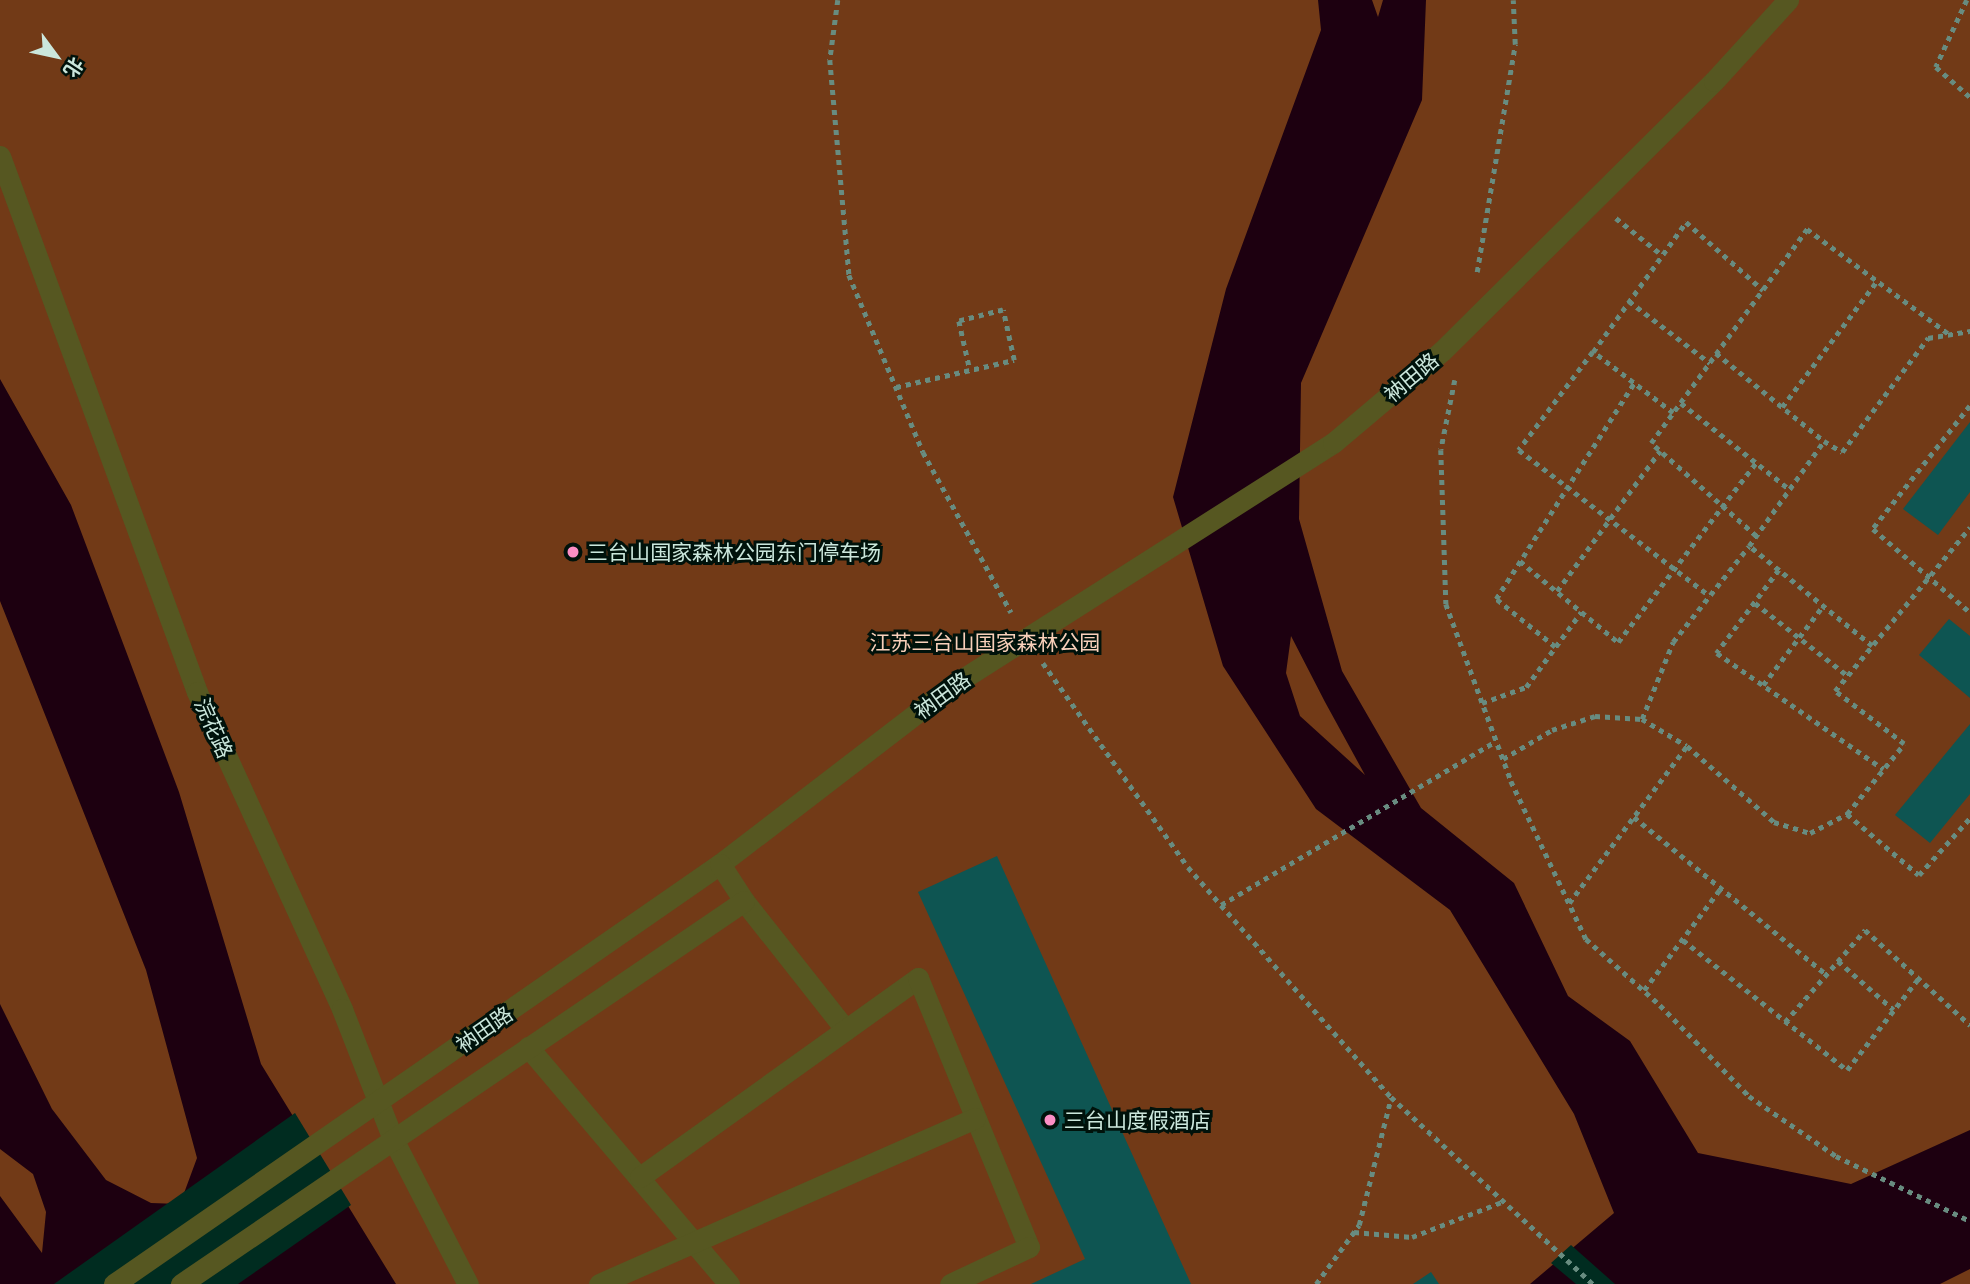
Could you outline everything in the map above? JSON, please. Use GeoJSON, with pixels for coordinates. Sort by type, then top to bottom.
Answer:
{"type":"FeatureCollection","features":[{"type":"Feature","properties":{"kind":"street","name":"衲田路"},"geometry":{"type":"LineString","coordinates":[[114,1284],[331,1137],[720,864],[953,685],[1148,564],[1333,443],[1466,328],[1788,0]]}},
{"type":"Feature","properties":{"kind":"street","name":"浣花路"},"geometry":{"type":"LineString","coordinates":[[0,156],[197,692],[342,1009],[377,1104],[393,1139],[468,1284]]}},
{"type":"Feature","properties":{"kind":"street"},"geometry":{"type":"LineString","coordinates":[[720,864],[744,901],[846,1030]]}},
{"type":"Feature","properties":{"kind":"street","name":"衲田路"},"geometry":{"type":"LineString","coordinates":[[181,1284],[744,901]]}},
{"type":"Feature","properties":{"kind":"street"},"geometry":{"type":"LineString","coordinates":[[640,1177],[918,978],[1029,1247],[950,1284]]}},
{"type":"Feature","properties":{"kind":"street"},"geometry":{"type":"LineString","coordinates":[[528,1048],[696,1242],[729,1284]]}},
{"type":"Feature","properties":{"kind":"street"},"geometry":{"type":"LineString","coordinates":[[599,1284],[975,1118]]}},
{"type":"Feature","properties":{"kind":"path"},"geometry":{"type":"LineString","coordinates":[[838,0],[830,60],[849,275],[923,452],[1026,640],[1188,867],[1221,905],[1391,1097],[1593,1284]]}},
{"type":"Feature","properties":{"kind":"path"},"geometry":{"type":"LineString","coordinates":[[1476,278],[1516,44],[1513,0]]}},
{"type":"Feature","properties":{"kind":"path"},"geometry":{"type":"LineString","coordinates":[[1967,0],[1936,67],[1970,97]]}},
{"type":"Feature","properties":{"kind":"path"},"geometry":{"type":"LineString","coordinates":[[1594,200],[1662,255]]}},
{"type":"Feature","properties":{"kind":"path"},"geometry":{"type":"LineString","coordinates":[[1710,596],[1519,450],[1686,222],[1763,290]]}},
{"type":"Feature","properties":{"kind":"path"},"geometry":{"type":"LineString","coordinates":[[1756,536],[1651,443],[1807,229],[1949,334]]}},
{"type":"Feature","properties":{"kind":"path"},"geometry":{"type":"LineString","coordinates":[[1782,407],[1877,281]]}},
{"type":"Feature","properties":{"kind":"path"},"geometry":{"type":"LineString","coordinates":[[1629,301],[1710,363]]}},
{"type":"Feature","properties":{"kind":"path"},"geometry":{"type":"LineString","coordinates":[[896,387],[1014,360],[1003,310],[959,321],[970,370]]}},
{"type":"Feature","properties":{"kind":"path"},"geometry":{"type":"LineString","coordinates":[[1466,328],[1441,450],[1446,604],[1503,759],[1586,939],[1644,990],[1749,1096],[1836,1156],[1970,1220]]}},
{"type":"Feature","properties":{"kind":"path"},"geometry":{"type":"LineString","coordinates":[[1717,354],[1842,452],[1928,338],[1970,331]]}},
{"type":"Feature","properties":{"kind":"path"},"geometry":{"type":"LineString","coordinates":[[1593,352],[1673,413]]}},
{"type":"Feature","properties":{"kind":"path"},"geometry":{"type":"LineString","coordinates":[[1555,647],[1496,598],[1634,383]]}},
{"type":"Feature","properties":{"kind":"path"},"geometry":{"type":"LineString","coordinates":[[1681,402],[1789,489]]}},
{"type":"Feature","properties":{"kind":"path"},"geometry":{"type":"LineString","coordinates":[[1970,406],[1873,529],[1970,612]]}},
{"type":"Feature","properties":{"kind":"path"},"geometry":{"type":"LineString","coordinates":[[1642,719],[1673,642],[1749,546],[1824,440]]}},
{"type":"Feature","properties":{"kind":"path"},"geometry":{"type":"LineString","coordinates":[[1557,591],[1660,451]]}},
{"type":"Feature","properties":{"kind":"path"},"geometry":{"type":"LineString","coordinates":[[1520,561],[1618,642],[1756,463]]}},
{"type":"Feature","properties":{"kind":"path"},"geometry":{"type":"LineString","coordinates":[[1503,759],[1552,730],[1595,716],[1642,719],[1687,746],[1774,822],[1811,832],[1847,814],[1904,744],[1835,691],[1970,527]]}},
{"type":"Feature","properties":{"kind":"path"},"geometry":{"type":"LineString","coordinates":[[1749,546],[1872,646]]}},
{"type":"Feature","properties":{"kind":"path"},"geometry":{"type":"LineString","coordinates":[[1779,570],[1717,653],[1882,769]]}},
{"type":"Feature","properties":{"kind":"path"},"geometry":{"type":"LineString","coordinates":[[1755,603],[1848,676]]}},
{"type":"Feature","properties":{"kind":"path"},"geometry":{"type":"LineString","coordinates":[[1763,685],[1823,606]]}},
{"type":"Feature","properties":{"kind":"path"},"geometry":{"type":"LineString","coordinates":[[1482,703],[1526,687],[1581,612]]}},
{"type":"Feature","properties":{"kind":"path"},"geometry":{"type":"LineString","coordinates":[[1221,905],[1496,741]]}},
{"type":"Feature","properties":{"kind":"path"},"geometry":{"type":"LineString","coordinates":[[1569,903],[1687,746]]}},
{"type":"Feature","properties":{"kind":"path"},"geometry":{"type":"LineString","coordinates":[[1847,814],[1919,875],[1970,818]]}},
{"type":"Feature","properties":{"kind":"path"},"geometry":{"type":"LineString","coordinates":[[1634,817],[1826,974]]}},
{"type":"Feature","properties":{"kind":"path"},"geometry":{"type":"LineString","coordinates":[[1644,990],[1721,888]]}},
{"type":"Feature","properties":{"kind":"path"},"geometry":{"type":"LineString","coordinates":[[1785,1023],[1865,930],[1970,1025]]}},
{"type":"Feature","properties":{"kind":"path"},"geometry":{"type":"LineString","coordinates":[[1683,940],[1847,1070],[1918,979]]}},
{"type":"Feature","properties":{"kind":"path"},"geometry":{"type":"LineString","coordinates":[[1838,961],[1894,1010]]}},
{"type":"Feature","properties":{"kind":"path"},"geometry":{"type":"LineString","coordinates":[[1316,1284],[1354,1232],[1391,1097]]}},
{"type":"Feature","properties":{"kind":"path"},"geometry":{"type":"LineString","coordinates":[[1354,1232],[1412,1237],[1502,1202]]}},
{"type":"Feature","properties":{"kind":"green space","name":"江苏三台山国家森林公园"},"geometry":{"type":"Polygon","coordinates":[[[0,0],[1970,0],[1970,1284],[0,1284],[0,0]]]}},
{"type":"Feature","properties":{"kind":"shaded area"},"geometry":{"type":"Polygon","coordinates":[[[1318,0],[1372,0],[1378,17],[1383,0],[1426,0],[1422,100],[1301,383],[1299,519],[1342,671],[1421,808],[1514,883],[1568,996],[1630,1041],[1698,1153],[1851,1184],[1970,1130],[1970,1269],[1940,1284],[1530,1284],[1614,1213],[1574,1114],[1450,910],[1316,809],[1223,666],[1173,497],[1226,289],[1321,30],[1318,0]],[[1291,636],[1286,673],[1300,716],[1365,775],[1291,636]]]}},
{"type":"Feature","properties":{"kind":"shaded area"},"geometry":{"type":"Polygon","coordinates":[[[0,379],[71,505],[179,792],[261,1064],[396,1284],[0,1284],[0,1196],[42,1253],[46,1212],[33,1174],[0,1149],[0,1004],[52,1109],[106,1180],[151,1203],[180,1204],[197,1158],[146,970],[0,601],[0,379]]]}},
{"type":"Feature","properties":{"kind":"pier"},"geometry":{"type":"Polygon","coordinates":[[[295,1113],[351,1205],[238,1284],[54,1284],[295,1113]]]}},
{"type":"Feature","properties":{"kind":"pier"},"geometry":{"type":"Polygon","coordinates":[[[1571,1245],[1615,1284],[1576,1284],[1551,1263],[1571,1245]]]}},
{"type":"Feature","properties":{"kind":"building"},"geometry":{"type":"Polygon","coordinates":[[[1970,422],[1970,492],[1938,535],[1903,509],[1970,422]]]}},
{"type":"Feature","properties":{"kind":"building"},"geometry":{"type":"Polygon","coordinates":[[[1949,619],[1970,636],[1970,698],[1919,655],[1949,619]]]}},
{"type":"Feature","properties":{"kind":"building"},"geometry":{"type":"Polygon","coordinates":[[[1970,724],[1970,794],[1930,843],[1895,815],[1970,724]]]}},
{"type":"Feature","properties":{"kind":"building"},"geometry":{"type":"Polygon","coordinates":[[[997,856],[1191,1284],[1031,1284],[1085,1259],[918,892],[997,856]]]}},
{"type":"Feature","properties":{"kind":"building"},"geometry":{"type":"Polygon","coordinates":[[[1431,1272],[1439,1284],[1413,1284],[1431,1272]]]}},
{"type":"Feature","properties":{"kind":"place","name":"三台山国家森林公园东门停车场"},"geometry":{"type":"Point","coordinates":[573,552]}},
{"type":"Feature","properties":{"kind":"place","name":"三台山度假酒店"},"geometry":{"type":"Point","coordinates":[1050,1120]}}]}
